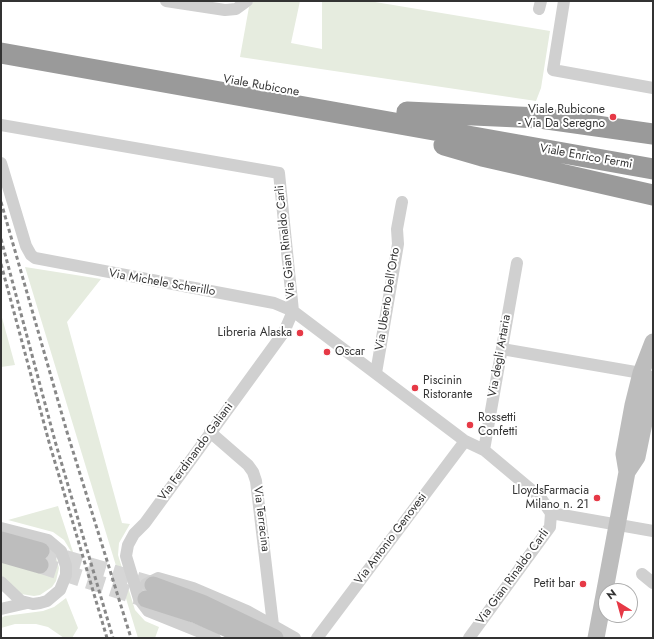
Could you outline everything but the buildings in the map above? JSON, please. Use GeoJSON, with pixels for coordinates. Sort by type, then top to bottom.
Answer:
{"type":"FeatureCollection","features":[{"type":"Feature","properties":{"kind":"highway","name":"Viale Rubicone"},"geometry":{"type":"LineString","coordinates":[[1,40],[407,112],[519,139]]}},
{"type":"Feature","properties":{"kind":"highway","name":"Viale Rubicone"},"geometry":{"type":"LineString","coordinates":[[1,53],[236,94],[519,139]]}},
{"type":"Feature","properties":{"kind":"highway"},"geometry":{"type":"LineString","coordinates":[[236,94],[651,197]]}},
{"type":"Feature","properties":{"kind":"highway"},"geometry":{"type":"LineString","coordinates":[[407,112],[540,118],[653,134]]}},
{"type":"Feature","properties":{"kind":"highway","name":"Viale Enrico Fermi"},"geometry":{"type":"LineString","coordinates":[[519,139],[653,156]]}},
{"type":"Feature","properties":{"kind":"highway","name":"Viale Enrico Fermi"},"geometry":{"type":"LineString","coordinates":[[519,139],[653,169]]}},
{"type":"Feature","properties":{"kind":"main road"},"geometry":{"type":"LineString","coordinates":[[596,638],[627,472],[624,454],[647,376],[653,342]]}},
{"type":"Feature","properties":{"kind":"main road"},"geometry":{"type":"LineString","coordinates":[[1,540],[40,558],[1,554]]}},
{"type":"Feature","properties":{"kind":"main road"},"geometry":{"type":"LineString","coordinates":[[146,594],[208,606],[274,632]]}},
{"type":"Feature","properties":{"kind":"main road"},"geometry":{"type":"LineString","coordinates":[[146,594],[248,638]]}},
{"type":"Feature","properties":{"kind":"street"},"geometry":{"type":"LineString","coordinates":[[166,1],[224,10],[236,9],[247,1]]}},
{"type":"Feature","properties":{"kind":"street"},"geometry":{"type":"LineString","coordinates":[[564,1],[553,70],[653,88]]}},
{"type":"Feature","properties":{"kind":"street","name":"Via Gian Rinaldo Carli"},"geometry":{"type":"LineString","coordinates":[[1,125],[279,173],[293,311],[465,441],[484,450],[540,498],[552,513],[653,531]]}},
{"type":"Feature","properties":{"kind":"street","name":"Via Michele Scherillo"},"geometry":{"type":"LineString","coordinates":[[1,163],[26,246],[31,255],[35,258],[73,267],[274,303],[293,311]]}},
{"type":"Feature","properties":{"kind":"street","name":"Via Uberto Dell'Orto"},"geometry":{"type":"LineString","coordinates":[[376,373],[398,244],[397,229],[402,202]]}},
{"type":"Feature","properties":{"kind":"street","name":"Via degli Artaria"},"geometry":{"type":"LineString","coordinates":[[484,450],[517,263]]}},
{"type":"Feature","properties":{"kind":"street","name":"Via Ferdinando Galiani"},"geometry":{"type":"LineString","coordinates":[[146,594],[126,556],[128,545],[134,534],[145,523],[284,332],[293,311]]}},
{"type":"Feature","properties":{"kind":"street"},"geometry":{"type":"LineString","coordinates":[[502,349],[647,376]]}},
{"type":"Feature","properties":{"kind":"street","name":"Via Terracina"},"geometry":{"type":"LineString","coordinates":[[210,432],[248,465],[253,472],[257,488],[274,632]]}},
{"type":"Feature","properties":{"kind":"street","name":"Via Antonio Genovesi"},"geometry":{"type":"LineString","coordinates":[[316,638],[465,441]]}},
{"type":"Feature","properties":{"kind":"street","name":"Via Gian Rinaldo Carli"},"geometry":{"type":"LineString","coordinates":[[469,638],[550,527],[552,513]]}},
{"type":"Feature","properties":{"kind":"street"},"geometry":{"type":"LineString","coordinates":[[1,528],[48,540],[56,545],[65,557],[66,575],[60,590],[47,600],[40,603],[27,603],[1,609]]}},
{"type":"Feature","properties":{"kind":"street"},"geometry":{"type":"LineString","coordinates":[[642,574],[653,583]]}},
{"type":"Feature","properties":{"kind":"street"},"geometry":{"type":"LineString","coordinates":[[1,582],[16,597],[27,603]]}},
{"type":"Feature","properties":{"kind":"street"},"geometry":{"type":"LineString","coordinates":[[146,594],[148,611],[154,615],[215,638]]}},
{"type":"Feature","properties":{"kind":"street"},"geometry":{"type":"LineString","coordinates":[[274,632],[295,638]]}},
{"type":"Feature","properties":{"kind":"shaded area"},"geometry":{"type":"Polygon","coordinates":[[[254,1],[300,1],[291,43],[322,49],[322,1],[369,1],[550,31],[541,88],[536,101],[240,57],[249,7],[254,1]]]}},
{"type":"Feature","properties":{"kind":"shaded area"},"geometry":{"type":"Polygon","coordinates":[[[25,267],[101,279],[67,322],[122,523],[130,524],[119,543],[118,555],[135,610],[145,621],[159,627],[155,638],[138,638],[25,267]]]}},
{"type":"Feature","properties":{"kind":"shaded area"},"geometry":{"type":"Polygon","coordinates":[[[1,314],[15,365],[1,367],[1,314]]]}},
{"type":"Feature","properties":{"kind":"shaded area"},"geometry":{"type":"Polygon","coordinates":[[[58,506],[75,558],[64,540],[53,532],[8,520],[58,506]]]}},
{"type":"Feature","properties":{"kind":"shaded area"},"geometry":{"type":"Polygon","coordinates":[[[46,547],[57,560],[59,568],[56,581],[52,587],[40,595],[34,596],[21,594],[1,575],[1,562],[30,570],[46,547]]]}},
{"type":"Feature","properties":{"kind":"shaded area"},"geometry":{"type":"Polygon","coordinates":[[[66,598],[78,628],[72,638],[64,638],[48,627],[36,624],[15,624],[1,628],[1,618],[5,616],[43,611],[54,607],[66,598]]]}},
{"type":"Feature","properties":{"kind":"tunnel"},"geometry":{"type":"LineString","coordinates":[[41,551],[153,585]]}},
{"type":"Feature","properties":{"kind":"tunnel"},"geometry":{"type":"LineString","coordinates":[[40,565],[146,599]]}},
{"type":"Feature","properties":{"kind":"railway"},"geometry":{"type":"LineString","coordinates":[[1,202],[67,432],[131,638]]}},
{"type":"Feature","properties":{"kind":"railway"},"geometry":{"type":"LineString","coordinates":[[1,239],[55,441],[113,638]]}},
{"type":"Feature","properties":{"kind":"railway"},"geometry":{"type":"LineString","coordinates":[[1,264],[49,442],[107,638]]}},
{"type":"Feature","properties":{"kind":"place","name":"Viale Rubicone - Via Da Seregno"},"geometry":{"type":"Point","coordinates":[613,117]}},
{"type":"Feature","properties":{"kind":"place","name":"Libreria Alaska"},"geometry":{"type":"Point","coordinates":[300,333]}},
{"type":"Feature","properties":{"kind":"place","name":"Oscar"},"geometry":{"type":"Point","coordinates":[327,352]}},
{"type":"Feature","properties":{"kind":"place","name":"Piscinin Ristorante"},"geometry":{"type":"Point","coordinates":[415,388]}},
{"type":"Feature","properties":{"kind":"place","name":"Rossetti Confetti"},"geometry":{"type":"Point","coordinates":[470,425]}},
{"type":"Feature","properties":{"kind":"place","name":"LloydsFarmacia Milano n. 21"},"geometry":{"type":"Point","coordinates":[597,498]}},
{"type":"Feature","properties":{"kind":"place","name":"Petit bar"},"geometry":{"type":"Point","coordinates":[583,584]}}]}
